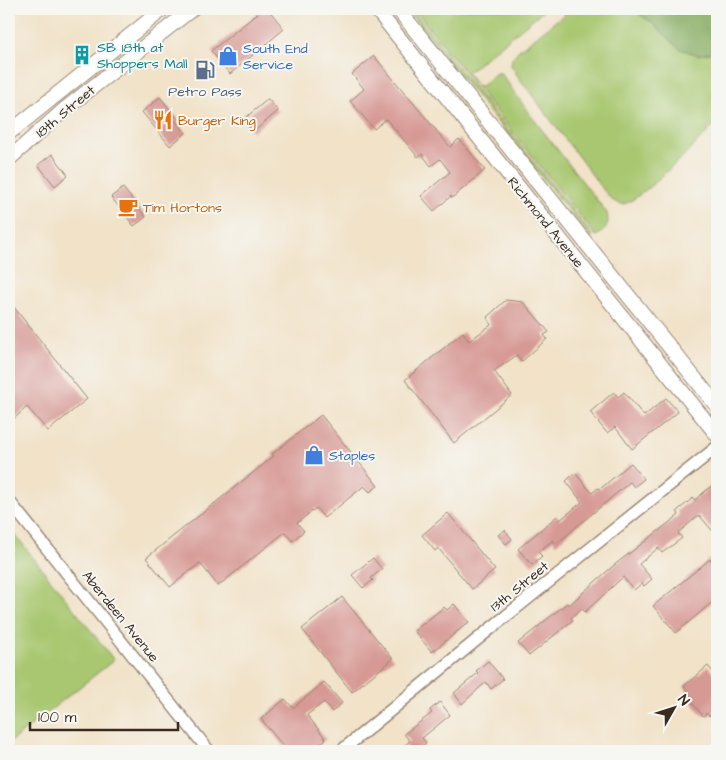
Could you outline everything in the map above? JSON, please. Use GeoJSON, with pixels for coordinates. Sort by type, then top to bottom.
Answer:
{"type":"FeatureCollection","features":[{"type":"Feature","properties":{"kind":"main road","name":"18th Street"},"geometry":{"type":"LineString","coordinates":[[9,133],[163,9]]}},
{"type":"Feature","properties":{"kind":"main road","name":"18th Street"},"geometry":{"type":"LineString","coordinates":[[9,159],[65,109],[192,9]]}},
{"type":"Feature","properties":{"kind":"main road","name":"Richmond Avenue"},"geometry":{"type":"LineString","coordinates":[[376,9],[717,435]]}},
{"type":"Feature","properties":{"kind":"main road","name":"Richmond Avenue"},"geometry":{"type":"LineString","coordinates":[[398,9],[717,406]]}},
{"type":"Feature","properties":{"kind":"main road"},"geometry":{"type":"LineString","coordinates":[[403,9],[415,29]]}},
{"type":"Feature","properties":{"kind":"street"},"geometry":{"type":"LineString","coordinates":[[578,262],[593,250]]}},
{"type":"Feature","properties":{"kind":"street"},"geometry":{"type":"LineString","coordinates":[[696,379],[717,394]]}},
{"type":"Feature","properties":{"kind":"street","name":"13th Street"},"geometry":{"type":"LineString","coordinates":[[341,751],[717,447]]}},
{"type":"Feature","properties":{"kind":"street","name":"Aberdeen Avenue"},"geometry":{"type":"LineString","coordinates":[[9,501],[209,751]]}},
{"type":"Feature","properties":{"kind":"green space"},"geometry":{"type":"Polygon","coordinates":[[[408,9],[411,9],[593,236],[590,237],[408,9]]]}},
{"type":"Feature","properties":{"kind":"green space"},"geometry":{"type":"Polygon","coordinates":[[[414,9],[545,9],[467,73],[479,88],[496,73],[501,73],[528,112],[607,213],[607,224],[602,232],[596,236],[414,9]]]}},
{"type":"Feature","properties":{"kind":"green space"},"geometry":{"type":"Polygon","coordinates":[[[571,9],[717,9],[717,122],[655,182],[631,201],[623,204],[614,201],[606,193],[511,65],[512,58],[519,50],[571,9]]]}},
{"type":"Feature","properties":{"kind":"green space"},"geometry":{"type":"Polygon","coordinates":[[[615,9],[717,9],[717,54],[714,52],[698,55],[680,49],[651,22],[636,12],[615,9]]]}},
{"type":"Feature","properties":{"kind":"green space"},"geometry":{"type":"Polygon","coordinates":[[[9,527],[114,660],[9,743],[9,527]]]}},
{"type":"Feature","properties":{"kind":"building"},"geometry":{"type":"Polygon","coordinates":[[[263,9],[268,9],[284,29],[230,74],[211,51],[263,9]]]}},
{"type":"Feature","properties":{"kind":"building"},"geometry":{"type":"Polygon","coordinates":[[[374,56],[450,147],[459,139],[485,170],[434,211],[421,196],[450,172],[440,159],[431,166],[422,154],[418,157],[386,119],[374,129],[350,101],[364,89],[352,74],[374,56]]]}},
{"type":"Feature","properties":{"kind":"building","name":"Burger King"},"geometry":{"type":"Polygon","coordinates":[[[160,97],[178,119],[176,121],[186,133],[170,146],[142,112],[160,97]]]}},
{"type":"Feature","properties":{"kind":"building"},"geometry":{"type":"Polygon","coordinates":[[[268,99],[278,111],[253,132],[243,120],[268,99]]]}},
{"type":"Feature","properties":{"kind":"building"},"geometry":{"type":"Polygon","coordinates":[[[52,154],[68,175],[55,186],[38,165],[52,154]]]}},
{"type":"Feature","properties":{"kind":"building","name":"Tim Hortons"},"geometry":{"type":"Polygon","coordinates":[[[123,188],[146,217],[134,226],[111,197],[123,188]]]}},
{"type":"Feature","properties":{"kind":"building"},"geometry":{"type":"Polygon","coordinates":[[[506,300],[523,302],[549,332],[544,335],[547,339],[521,362],[517,355],[494,371],[512,395],[454,443],[405,380],[463,332],[469,341],[491,325],[487,317],[506,300]]]}},
{"type":"Feature","properties":{"kind":"building"},"geometry":{"type":"Polygon","coordinates":[[[9,301],[87,399],[48,431],[27,407],[9,423],[9,301]]]}},
{"type":"Feature","properties":{"kind":"building"},"geometry":{"type":"Polygon","coordinates":[[[614,392],[618,397],[624,392],[644,416],[666,398],[678,412],[632,449],[615,427],[607,433],[590,412],[614,392]]]}},
{"type":"Feature","properties":{"kind":"building"},"geometry":{"type":"Polygon","coordinates":[[[321,415],[378,486],[370,492],[364,486],[324,518],[316,508],[297,523],[304,531],[292,541],[285,532],[218,586],[200,563],[170,587],[146,558],[274,456],[272,454],[321,415]]]}},
{"type":"Feature","properties":{"kind":"building"},"geometry":{"type":"Polygon","coordinates":[[[631,463],[644,479],[634,487],[630,482],[556,544],[553,540],[538,552],[542,556],[532,565],[518,549],[557,516],[560,520],[582,502],[566,481],[575,473],[592,493],[598,488],[600,489],[631,463]]]}},
{"type":"Feature","properties":{"kind":"building"},"geometry":{"type":"Polygon","coordinates":[[[717,481],[717,501],[711,506],[717,514],[717,536],[699,515],[678,533],[682,538],[662,553],[658,548],[639,564],[652,579],[644,586],[642,583],[634,590],[623,577],[585,612],[582,608],[571,618],[573,620],[529,656],[518,643],[567,603],[569,605],[613,566],[679,515],[677,511],[693,498],[695,500],[717,481]]]}},
{"type":"Feature","properties":{"kind":"building"},"geometry":{"type":"Polygon","coordinates":[[[448,513],[495,570],[472,589],[438,548],[435,551],[422,535],[448,513]]]}},
{"type":"Feature","properties":{"kind":"building"},"geometry":{"type":"Polygon","coordinates":[[[505,530],[512,539],[506,544],[498,535],[505,530]]]}},
{"type":"Feature","properties":{"kind":"building"},"geometry":{"type":"Polygon","coordinates":[[[373,558],[382,569],[363,588],[352,575],[373,558]]]}},
{"type":"Feature","properties":{"kind":"building"},"geometry":{"type":"Polygon","coordinates":[[[710,559],[717,568],[717,598],[676,633],[653,606],[710,559]]]}},
{"type":"Feature","properties":{"kind":"building"},"geometry":{"type":"Polygon","coordinates":[[[342,597],[393,659],[352,692],[302,629],[342,597]]]}},
{"type":"Feature","properties":{"kind":"building"},"geometry":{"type":"Polygon","coordinates":[[[454,604],[469,622],[432,652],[414,631],[444,607],[447,610],[454,604]]]}},
{"type":"Feature","properties":{"kind":"building"},"geometry":{"type":"Polygon","coordinates":[[[488,661],[503,679],[491,689],[486,682],[462,704],[454,693],[478,673],[476,671],[488,661]]]}},
{"type":"Feature","properties":{"kind":"building"},"geometry":{"type":"Polygon","coordinates":[[[708,666],[717,677],[717,709],[709,716],[707,713],[703,716],[690,700],[693,698],[684,686],[708,666]]]}},
{"type":"Feature","properties":{"kind":"building"},"geometry":{"type":"Polygon","coordinates":[[[324,682],[342,703],[332,712],[324,702],[307,715],[326,739],[311,751],[287,751],[261,719],[285,699],[293,708],[324,682]]]}},
{"type":"Feature","properties":{"kind":"building"},"geometry":{"type":"Polygon","coordinates":[[[440,702],[450,715],[422,738],[426,743],[417,751],[411,751],[405,745],[410,741],[404,734],[432,713],[430,710],[440,702]]]}},
{"type":"Feature","properties":{"kind":"place","name":"SB 18th at Shoppers Mall"},"geometry":{"type":"Point","coordinates":[82,55]}},
{"type":"Feature","properties":{"kind":"place","name":"South End Service"},"geometry":{"type":"Point","coordinates":[228,56]}},
{"type":"Feature","properties":{"kind":"place","name":"Petro Pass"},"geometry":{"type":"Point","coordinates":[205,70]}},
{"type":"Feature","properties":{"kind":"place","name":"Burger King"},"geometry":{"type":"Point","coordinates":[163,120]}},
{"type":"Feature","properties":{"kind":"place","name":"Tim Hortons"},"geometry":{"type":"Point","coordinates":[128,207]}},
{"type":"Feature","properties":{"kind":"place","name":"Staples"},"geometry":{"type":"Point","coordinates":[314,455]}}]}
